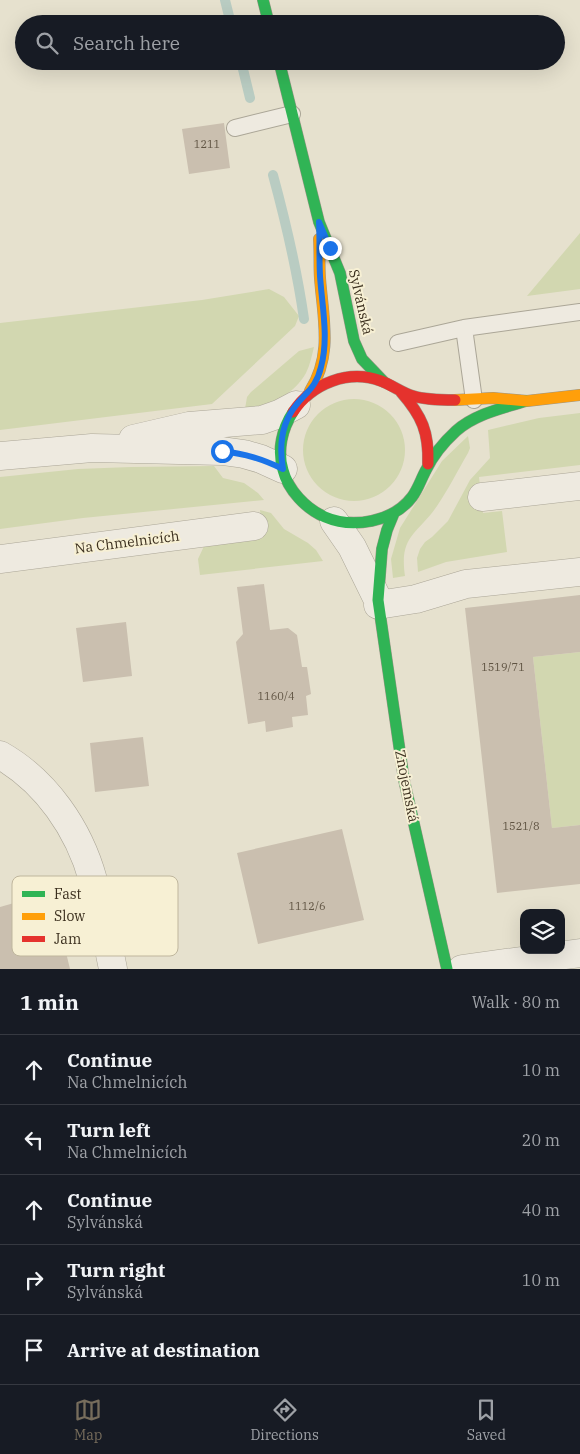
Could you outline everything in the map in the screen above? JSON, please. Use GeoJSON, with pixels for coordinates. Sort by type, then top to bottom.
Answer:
{"type":"FeatureCollection","features":[{"type":"Feature","properties":{"kind":"street"},"geometry":{"type":"LineString","coordinates":[[263,0],[267,15]]}},
{"type":"Feature","properties":{"kind":"street","name":"Sylvánská"},"geometry":{"type":"LineString","coordinates":[[281,70],[319,222],[340,273],[354,341],[362,359],[384,382]]}},
{"type":"Feature","properties":{"kind":"street","name":"Sylvánská"},"geometry":{"type":"LineString","coordinates":[[303,398],[318,379],[324,350],[319,222]]}},
{"type":"Feature","properties":{"kind":"street"},"geometry":{"type":"LineString","coordinates":[[92,448],[188,426],[262,420],[279,414],[326,382],[344,377],[364,377],[384,382],[401,392],[416,397],[436,400],[495,398],[526,401],[580,395]]}},
{"type":"Feature","properties":{"kind":"street"},"geometry":{"type":"LineString","coordinates":[[401,392],[415,407],[424,424],[429,444],[428,464]]}},
{"type":"Feature","properties":{"kind":"street"},"geometry":{"type":"LineString","coordinates":[[303,398],[287,421],[281,439],[283,469],[288,484],[307,507],[320,516],[334,522],[350,524],[365,524],[394,513],[410,500],[421,483],[428,464],[438,450],[459,429],[482,416],[526,401]]}},
{"type":"Feature","properties":{"kind":"street"},"geometry":{"type":"LineString","coordinates":[[0,456],[92,448],[222,451],[261,459],[283,469]]}},
{"type":"Feature","properties":{"kind":"street"},"geometry":{"type":"LineString","coordinates":[[482,497],[580,486]]}},
{"type":"Feature","properties":{"kind":"street","name":"Znojemská"},"geometry":{"type":"LineString","coordinates":[[394,513],[382,549],[378,603],[404,780],[447,969]]}},
{"type":"Feature","properties":{"kind":"street","name":"Znojemská"},"geometry":{"type":"LineString","coordinates":[[334,522],[352,546],[378,603]]}},
{"type":"Feature","properties":{"kind":"street","name":"Na Chmelnicích"},"geometry":{"type":"LineString","coordinates":[[0,559],[254,526]]}},
{"type":"Feature","properties":{"kind":"street"},"geometry":{"type":"LineString","coordinates":[[378,603],[416,599],[466,584],[580,572]]}},
{"type":"Feature","properties":{"kind":"street"},"geometry":{"type":"LineString","coordinates":[[0,755],[11,761],[44,789],[74,830],[92,876]]}},
{"type":"Feature","properties":{"kind":"street"},"geometry":{"type":"LineString","coordinates":[[462,969],[580,953]]}},
{"type":"Feature","properties":{"kind":"street"},"geometry":{"type":"LineString","coordinates":[[110,956],[113,969]]}},
{"type":"Feature","properties":{"kind":"lane"},"geometry":{"type":"LineString","coordinates":[[235,128],[292,114]]}},
{"type":"Feature","properties":{"kind":"lane"},"geometry":{"type":"LineString","coordinates":[[398,343],[464,328],[580,312]]}},
{"type":"Feature","properties":{"kind":"lane"},"geometry":{"type":"LineString","coordinates":[[464,328],[474,400]]}},
{"type":"Feature","properties":{"kind":"green space"},"geometry":{"type":"Polygon","coordinates":[[[580,233],[580,289],[527,296],[580,233]]]}},
{"type":"Feature","properties":{"kind":"green space"},"geometry":{"type":"Polygon","coordinates":[[[269,289],[284,297],[299,316],[295,326],[212,404],[0,430],[0,323],[202,300],[269,289]]]}},
{"type":"Feature","properties":{"kind":"green space"},"geometry":{"type":"Polygon","coordinates":[[[314,347],[306,373],[294,388],[271,402],[245,409],[247,397],[251,392],[299,351],[314,347]]]}},
{"type":"Feature","properties":{"kind":"green space"},"geometry":{"type":"Polygon","coordinates":[[[354,399],[374,403],[390,414],[401,430],[405,450],[401,470],[390,486],[374,497],[354,501],[334,497],[318,486],[307,470],[303,450],[307,430],[318,414],[334,403],[354,399]]]}},
{"type":"Feature","properties":{"kind":"green space"},"geometry":{"type":"Polygon","coordinates":[[[580,413],[580,465],[479,477],[483,513],[502,511],[507,552],[446,562],[418,572],[417,558],[420,549],[448,521],[470,480],[490,458],[488,430],[539,418],[580,413]]]}},
{"type":"Feature","properties":{"kind":"green space"},"geometry":{"type":"Polygon","coordinates":[[[468,436],[470,448],[453,480],[430,516],[407,543],[404,562],[405,576],[393,578],[391,559],[400,528],[442,461],[468,436]]]}},
{"type":"Feature","properties":{"kind":"green space"},"geometry":{"type":"Polygon","coordinates":[[[214,466],[223,478],[244,483],[264,500],[83,518],[0,529],[0,477],[78,469],[214,466]]]}},
{"type":"Feature","properties":{"kind":"green space"},"geometry":{"type":"Polygon","coordinates":[[[260,510],[271,513],[284,529],[316,550],[323,561],[200,575],[198,559],[205,544],[263,538],[260,510]]]}},
{"type":"Feature","properties":{"kind":"green space"},"geometry":{"type":"Polygon","coordinates":[[[580,652],[580,825],[552,828],[533,657],[580,652]]]}},
{"type":"Feature","properties":{"kind":"building"},"geometry":{"type":"Polygon","coordinates":[[[224,123],[230,168],[189,174],[182,129],[224,123]]]}},
{"type":"Feature","properties":{"kind":"building"},"geometry":{"type":"Polygon","coordinates":[[[264,584],[270,630],[288,628],[297,635],[302,667],[307,667],[311,694],[306,696],[308,715],[292,717],[293,727],[266,732],[265,721],[248,724],[236,642],[243,634],[237,587],[264,584]]]}},
{"type":"Feature","properties":{"kind":"building"},"geometry":{"type":"Polygon","coordinates":[[[580,595],[580,652],[533,657],[552,828],[580,825],[580,884],[497,893],[465,608],[580,595]]]}},
{"type":"Feature","properties":{"kind":"building"},"geometry":{"type":"Polygon","coordinates":[[[126,622],[132,676],[83,682],[76,628],[126,622]]]}},
{"type":"Feature","properties":{"kind":"building"},"geometry":{"type":"Polygon","coordinates":[[[143,737],[149,786],[95,792],[90,743],[143,737]]]}},
{"type":"Feature","properties":{"kind":"building"},"geometry":{"type":"Polygon","coordinates":[[[342,829],[364,920],[258,944],[237,853],[342,829]]]}},
{"type":"Feature","properties":{"kind":"building"},"geometry":{"type":"Polygon","coordinates":[[[12,904],[12,956],[67,956],[70,969],[0,969],[0,907],[12,904]]]}},
{"type":"Feature","properties":{"kind":"waterway"},"geometry":{"type":"LineString","coordinates":[[225,0],[229,15]]}},
{"type":"Feature","properties":{"kind":"waterway"},"geometry":{"type":"LineString","coordinates":[[243,70],[250,98]]}},
{"type":"Feature","properties":{"kind":"waterway"},"geometry":{"type":"LineString","coordinates":[[273,175],[291,247],[304,319]]}},
{"type":"Feature","properties":{"kind":"traffic: fast"},"geometry":{"type":"LineString","coordinates":[[263,0],[267,15]]}},
{"type":"Feature","properties":{"kind":"traffic: fast"},"geometry":{"type":"LineString","coordinates":[[281,70],[319,222],[340,273],[354,341],[362,359],[384,382]]}},
{"type":"Feature","properties":{"kind":"traffic: fast"},"geometry":{"type":"LineString","coordinates":[[293,412],[283,433],[280,455],[285,477],[293,492],[318,514],[336,521],[360,523],[384,517],[404,506],[414,494],[435,454],[464,425],[490,412],[526,401]]}},
{"type":"Feature","properties":{"kind":"traffic: fast"},"geometry":{"type":"LineString","coordinates":[[394,513],[382,549],[378,600],[404,780],[447,969]]}},
{"type":"Feature","properties":{"kind":"traffic: slow"},"geometry":{"type":"LineString","coordinates":[[310,391],[322,364],[325,336],[319,239]]}},
{"type":"Feature","properties":{"kind":"traffic: slow"},"geometry":{"type":"LineString","coordinates":[[455,400],[493,398],[527,401],[580,395]]}},
{"type":"Feature","properties":{"kind":"traffic: jam"},"geometry":{"type":"LineString","coordinates":[[293,412],[310,393],[321,386],[332,381],[356,377],[381,381],[418,397],[434,400],[455,400]]}},
{"type":"Feature","properties":{"kind":"traffic: jam"},"geometry":{"type":"LineString","coordinates":[[401,392],[423,425],[427,443],[428,464]]}},
{"type":"Feature","properties":{"kind":"route"},"geometry":{"type":"LineString","coordinates":[[222,451],[261,459],[283,469],[281,439],[287,421],[296,405],[310,391],[318,379],[322,365],[324,314],[320,275],[319,222],[330,248]]}}]}
